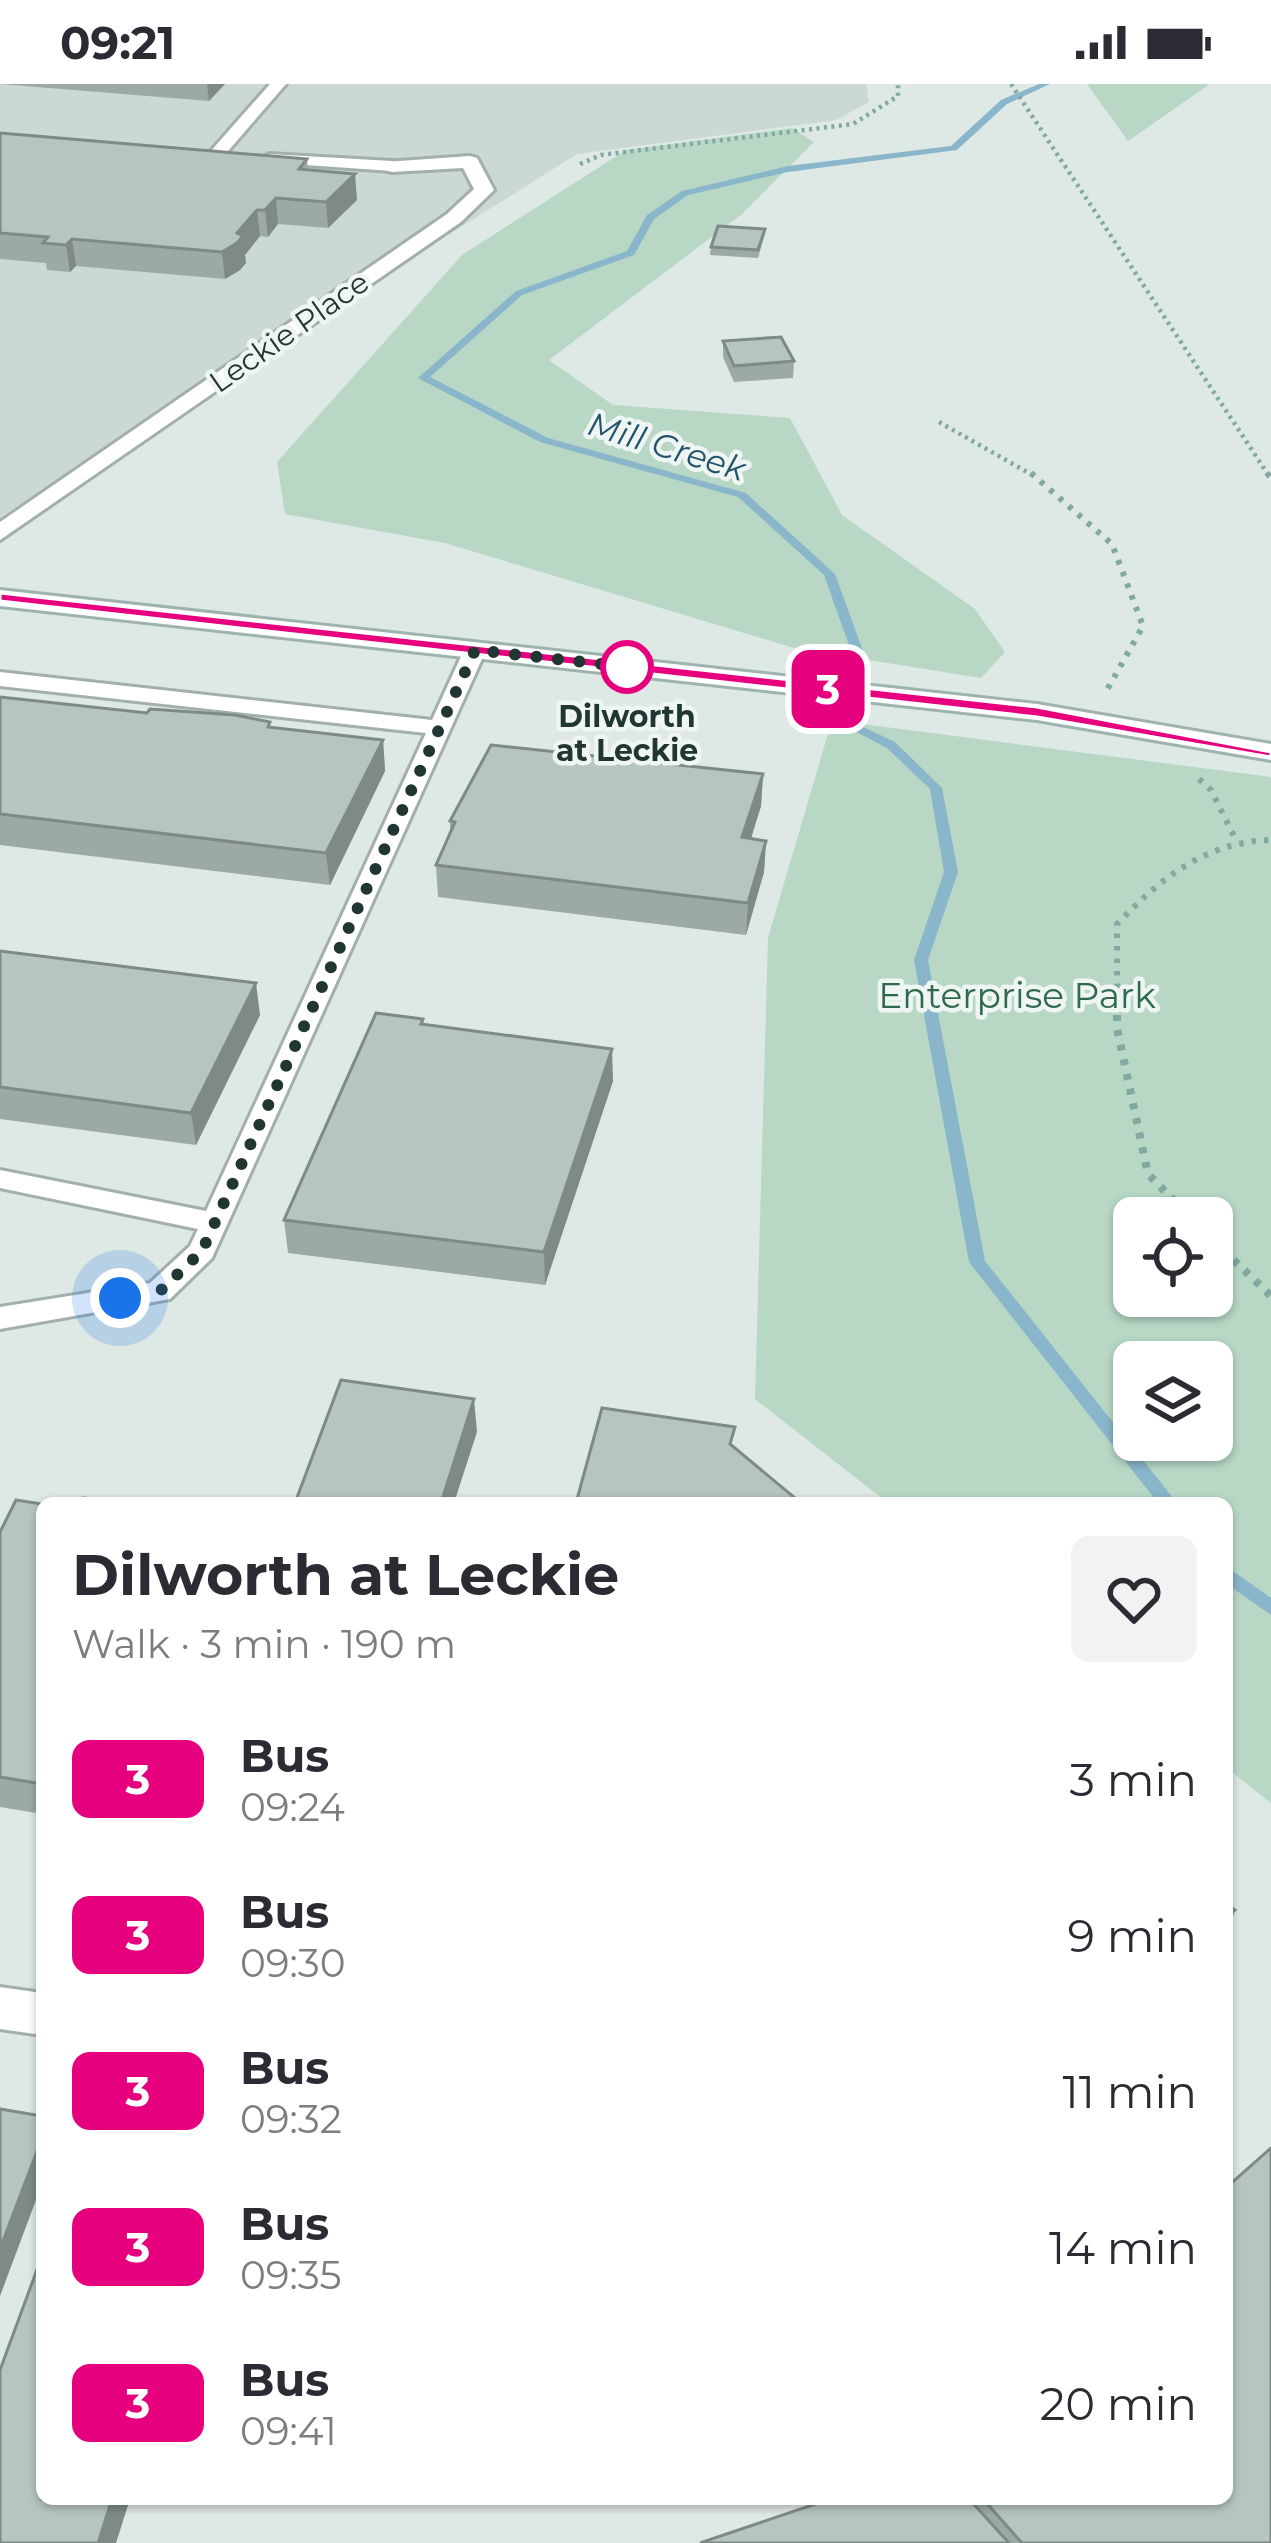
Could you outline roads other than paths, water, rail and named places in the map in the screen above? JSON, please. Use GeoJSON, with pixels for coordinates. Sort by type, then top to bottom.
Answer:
{"type":"FeatureCollection","features":[{"type":"Feature","properties":{"kind":"main road","name":"Leckie Place"},"geometry":{"type":"LineString","coordinates":[[0,533],[454,218],[484,190],[470,162],[392,166]]}},
{"type":"Feature","properties":{"kind":"main road"},"geometry":{"type":"LineString","coordinates":[[0,598],[1101,720],[1271,752]]}},
{"type":"Feature","properties":{"kind":"main road"},"geometry":{"type":"LineString","coordinates":[[0,2008],[36,2013]]}},
{"type":"Feature","properties":{"kind":"lane"},"geometry":{"type":"LineString","coordinates":[[217,155],[278,84]]}},
{"type":"Feature","properties":{"kind":"lane"},"geometry":{"type":"LineString","coordinates":[[195,153],[392,166]]}},
{"type":"Feature","properties":{"kind":"lane"},"geometry":{"type":"LineString","coordinates":[[0,1318],[159,1292],[202,1251],[475,650]]}},
{"type":"Feature","properties":{"kind":"lane"},"geometry":{"type":"LineString","coordinates":[[0,679],[438,728]]}},
{"type":"Feature","properties":{"kind":"lane"},"geometry":{"type":"LineString","coordinates":[[0,1179],[214,1222]]}},
{"type":"Feature","properties":{"kind":"waterway","name":"Mill Creek"},"geometry":{"type":"LineString","coordinates":[[1046,84],[1004,102],[954,148],[788,169],[685,193],[650,217],[631,253],[519,293],[423,378],[544,440],[742,495],[829,574],[857,651],[851,726],[891,745],[936,788],[951,872],[921,960],[977,1262],[1163,1497]]}},
{"type":"Feature","properties":{"kind":"waterway","name":"Mill Creek"},"geometry":{"type":"LineString","coordinates":[[1233,1579],[1271,1608]]}},
{"type":"Feature","properties":{"kind":"place","name":"Dilworth at Leckie"},"geometry":{"type":"Point","coordinates":[627,667]}},
{"type":"Feature","properties":{"kind":"park label","name":"Enterprise Park"},"geometry":{"type":"Point","coordinates":[1017,995]}}]}
